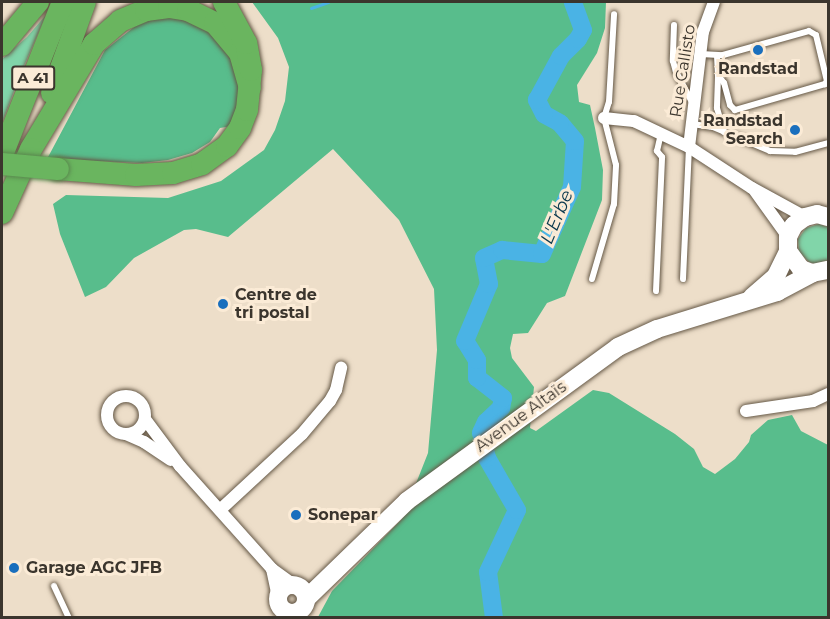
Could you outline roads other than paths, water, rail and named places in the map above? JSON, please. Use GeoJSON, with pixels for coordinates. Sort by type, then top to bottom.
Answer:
{"type":"FeatureCollection","features":[{"type":"Feature","properties":{"kind":"highway"},"geometry":{"type":"LineString","coordinates":[[2,45],[38,2]]}},
{"type":"Feature","properties":{"kind":"highway","name":"A 41"},"geometry":{"type":"LineString","coordinates":[[2,155],[63,2]]}},
{"type":"Feature","properties":{"kind":"highway","name":"A 41"},"geometry":{"type":"LineString","coordinates":[[2,213],[31,149],[85,2]]}},
{"type":"Feature","properties":{"kind":"highway"},"geometry":{"type":"LineString","coordinates":[[2,164],[146,174],[173,173],[195,167],[221,151],[237,134],[247,110],[250,88],[248,52],[238,26],[224,2]]}},
{"type":"Feature","properties":{"kind":"highway"},"geometry":{"type":"LineString","coordinates":[[31,149],[94,44],[120,21],[146,10],[169,7],[188,10],[215,23],[227,34],[240,53],[250,88]]}},
{"type":"Feature","properties":{"kind":"street","name":"Rue Callisto"},"geometry":{"type":"LineString","coordinates":[[689,147],[703,32],[714,2]]}},
{"type":"Feature","properties":{"kind":"street"},"geometry":{"type":"LineString","coordinates":[[604,118],[634,121],[689,147],[752,188],[820,214]]}},
{"type":"Feature","properties":{"kind":"street"},"geometry":{"type":"LineString","coordinates":[[752,188],[788,244],[793,261],[801,269],[821,273]]}},
{"type":"Feature","properties":{"kind":"street","name":"Avenue Altaïs"},"geometry":{"type":"LineString","coordinates":[[748,300],[776,276],[794,225],[820,214]]}},
{"type":"Feature","properties":{"kind":"street","name":"Avenue Altaïs"},"geometry":{"type":"LineString","coordinates":[[300,590],[322,581],[407,501],[618,347],[657,329],[777,292],[821,273]]}},
{"type":"Feature","properties":{"kind":"street"},"geometry":{"type":"LineString","coordinates":[[221,509],[302,434],[330,401],[336,390],[341,368]]}},
{"type":"Feature","properties":{"kind":"street"},"geometry":{"type":"LineString","coordinates":[[746,411],[813,401],[828,394]]}},
{"type":"Feature","properties":{"kind":"street"},"geometry":{"type":"LineString","coordinates":[[126,434],[137,430],[145,419],[145,410],[139,400],[129,396],[115,399],[108,408],[108,421],[115,430],[144,442],[180,466]]}},
{"type":"Feature","properties":{"kind":"street"},"geometry":{"type":"LineString","coordinates":[[145,419],[180,466],[221,509],[272,569],[300,590],[302,609],[282,610]]}},
{"type":"Feature","properties":{"kind":"street"},"geometry":{"type":"LineString","coordinates":[[272,569],[282,610]]}},
{"type":"Feature","properties":{"kind":"street"},"geometry":{"type":"LineString","coordinates":[[282,610],[284,588],[300,590]]}},
{"type":"Feature","properties":{"kind":"lane"},"geometry":{"type":"LineString","coordinates":[[592,279],[614,204],[615,165],[604,118],[609,102],[614,15]]}},
{"type":"Feature","properties":{"kind":"lane"},"geometry":{"type":"LineString","coordinates":[[674,25],[673,61],[676,72],[694,106]]}},
{"type":"Feature","properties":{"kind":"lane"},"geometry":{"type":"LineString","coordinates":[[700,54],[717,55],[809,31],[816,35],[827,81],[825,84],[735,110],[730,105],[724,83],[718,75]]}},
{"type":"Feature","properties":{"kind":"lane"},"geometry":{"type":"LineString","coordinates":[[717,55],[717,108],[724,132]]}},
{"type":"Feature","properties":{"kind":"lane"},"geometry":{"type":"LineString","coordinates":[[692,124],[724,132],[771,151],[795,152],[828,143]]}},
{"type":"Feature","properties":{"kind":"lane"},"geometry":{"type":"LineString","coordinates":[[656,291],[662,157],[657,151],[661,134]]}},
{"type":"Feature","properties":{"kind":"lane"},"geometry":{"type":"LineString","coordinates":[[683,279],[689,147]]}},
{"type":"Feature","properties":{"kind":"lane"},"geometry":{"type":"LineString","coordinates":[[54,586],[69,618]]}},
{"type":"Feature","properties":{"kind":"waterway"},"geometry":{"type":"LineString","coordinates":[[311,8],[328,2]]}},
{"type":"Feature","properties":{"kind":"waterway","name":"L'Erbe"},"geometry":{"type":"LineString","coordinates":[[494,618],[488,572],[517,510],[487,458],[481,433],[486,422],[501,408],[503,398],[477,378],[477,360],[465,341],[489,284],[484,258],[502,250],[542,254],[572,187],[575,141],[560,123],[544,114],[537,100],[561,56],[578,39],[583,30],[573,2]]}},
{"type":"Feature","properties":{"kind":"place","name":"Randstad"},"geometry":{"type":"Point","coordinates":[758,50]}},
{"type":"Feature","properties":{"kind":"place","name":"Randstad Search"},"geometry":{"type":"Point","coordinates":[795,130]}},
{"type":"Feature","properties":{"kind":"place","name":"Centre de tri postal"},"geometry":{"type":"Point","coordinates":[223,304]}},
{"type":"Feature","properties":{"kind":"place","name":"Sonepar"},"geometry":{"type":"Point","coordinates":[296,515]}},
{"type":"Feature","properties":{"kind":"place","name":"Garage AGC JFB"},"geometry":{"type":"Point","coordinates":[14,568]}}]}
